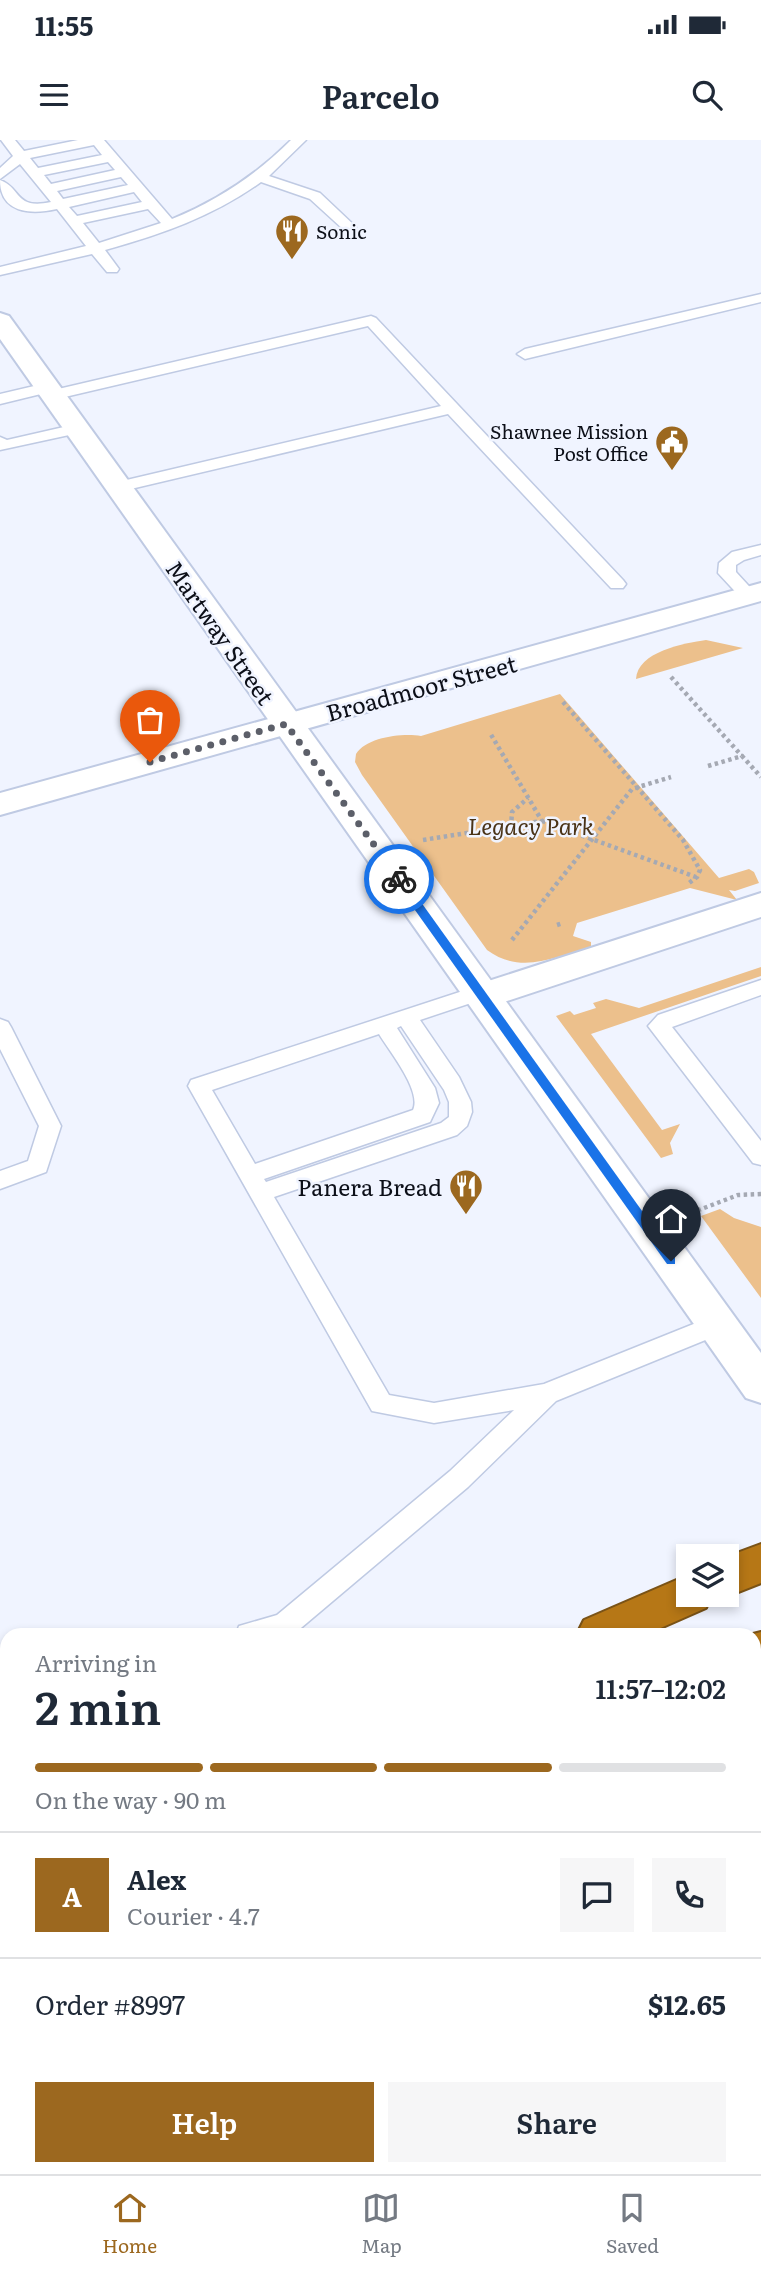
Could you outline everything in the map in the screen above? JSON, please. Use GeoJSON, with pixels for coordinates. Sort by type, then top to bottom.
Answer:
{"type":"FeatureCollection","features":[{"type":"Feature","properties":{"kind":"highway"},"geometry":{"type":"LineString","coordinates":[[739,1572],[761,1563]]}},
{"type":"Feature","properties":{"kind":"highway"},"geometry":{"type":"LineString","coordinates":[[614,1628],[676,1600]]}},
{"type":"Feature","properties":{"kind":"street","name":"Martway Street"},"geometry":{"type":"LineString","coordinates":[[0,321],[761,1386]]}},
{"type":"Feature","properties":{"kind":"street","name":"Broadmoor Street"},"geometry":{"type":"LineString","coordinates":[[0,804],[755,594]]}},
{"type":"Feature","properties":{"kind":"street"},"geometry":{"type":"LineString","coordinates":[[482,994],[761,905]]}},
{"type":"Feature","properties":{"kind":"lane"},"geometry":{"type":"LineString","coordinates":[[8,140],[112,269]]}},
{"type":"Feature","properties":{"kind":"lane"},"geometry":{"type":"LineString","coordinates":[[0,175],[21,156],[97,140],[169,224]]}},
{"type":"Feature","properties":{"kind":"lane"},"geometry":{"type":"LineString","coordinates":[[0,271],[95,248],[169,224],[229,196],[259,177],[299,140]]}},
{"type":"Feature","properties":{"kind":"lane"},"geometry":{"type":"LineString","coordinates":[[34,173],[111,157]]}},
{"type":"Feature","properties":{"kind":"lane"},"geometry":{"type":"LineString","coordinates":[[47,188],[124,172]]}},
{"type":"Feature","properties":{"kind":"lane"},"geometry":{"type":"LineString","coordinates":[[259,177],[315,196],[349,227]]}},
{"type":"Feature","properties":{"kind":"lane"},"geometry":{"type":"LineString","coordinates":[[0,184],[13,201],[35,209],[137,187]]}},
{"type":"Feature","properties":{"kind":"lane"},"geometry":{"type":"LineString","coordinates":[[73,221],[151,204]]}},
{"type":"Feature","properties":{"kind":"lane"},"geometry":{"type":"LineString","coordinates":[[525,354],[761,298]]}},
{"type":"Feature","properties":{"kind":"lane"},"geometry":{"type":"LineString","coordinates":[[0,399],[50,391],[371,321],[617,584]]}},
{"type":"Feature","properties":{"kind":"lane"},"geometry":{"type":"LineString","coordinates":[[118,487],[452,408]]}},
{"type":"Feature","properties":{"kind":"lane"},"geometry":{"type":"LineString","coordinates":[[0,442],[2,446],[76,429]]}},
{"type":"Feature","properties":{"kind":"lane"},"geometry":{"type":"LineString","coordinates":[[755,594],[727,573],[728,563],[738,556],[761,550]]}},
{"type":"Feature","properties":{"kind":"lane"},"geometry":{"type":"LineString","coordinates":[[761,987],[666,1020],[659,1026],[761,1157]]}},
{"type":"Feature","properties":{"kind":"lane"},"geometry":{"type":"LineString","coordinates":[[482,994],[200,1086],[380,1404],[434,1413],[547,1394],[716,1325]]}},
{"type":"Feature","properties":{"kind":"lane"},"geometry":{"type":"LineString","coordinates":[[256,1184],[449,1129],[458,1122],[461,1112],[457,1094],[406,1017]]}},
{"type":"Feature","properties":{"kind":"lane"},"geometry":{"type":"LineString","coordinates":[[256,1184],[422,1116],[428,1103],[424,1088],[384,1024]]}},
{"type":"Feature","properties":{"kind":"lane"},"geometry":{"type":"LineString","coordinates":[[0,1027],[50,1126],[38,1167],[0,1180]]}},
{"type":"Feature","properties":{"kind":"lane"},"geometry":{"type":"LineString","coordinates":[[273,1628],[285,1625],[458,1479],[547,1394]]}},
{"type":"Feature","properties":{"kind":"path"},"geometry":{"type":"LineString","coordinates":[[671,677],[761,777]]}},
{"type":"Feature","properties":{"kind":"path"},"geometry":{"type":"LineString","coordinates":[[563,702],[683,841],[700,870],[697,877],[689,883]]}},
{"type":"Feature","properties":{"kind":"path"},"geometry":{"type":"LineString","coordinates":[[490,733],[542,821]]}},
{"type":"Feature","properties":{"kind":"path"},"geometry":{"type":"LineString","coordinates":[[708,766],[742,756]]}},
{"type":"Feature","properties":{"kind":"path"},"geometry":{"type":"LineString","coordinates":[[512,940],[632,789],[671,777]]}},
{"type":"Feature","properties":{"kind":"path"},"geometry":{"type":"LineString","coordinates":[[511,827],[512,812],[528,798]]}},
{"type":"Feature","properties":{"kind":"path"},"geometry":{"type":"LineString","coordinates":[[424,840],[542,821],[697,877]]}},
{"type":"Feature","properties":{"kind":"path"},"geometry":{"type":"LineString","coordinates":[[557,925],[563,923]]}},
{"type":"Feature","properties":{"kind":"path"},"geometry":{"type":"LineString","coordinates":[[691,1213],[738,1195],[761,1194]]}},
{"type":"Feature","properties":{"kind":"green space"},"geometry":{"type":"Polygon","coordinates":[[[706,640],[743,648],[636,679],[644,662],[663,650],[706,640]]]}},
{"type":"Feature","properties":{"kind":"green space","name":"Legacy Park"},"geometry":{"type":"Polygon","coordinates":[[[560,694],[719,878],[749,869],[754,872],[759,883],[735,891],[729,890],[737,900],[690,888],[577,923],[573,936],[591,942],[591,947],[551,959],[525,963],[500,957],[487,950],[362,775],[355,762],[356,754],[376,740],[404,735],[421,736],[560,694]]]}},
{"type":"Feature","properties":{"kind":"green space"},"geometry":{"type":"Polygon","coordinates":[[[761,967],[761,976],[591,1034],[662,1130],[680,1124],[670,1143],[673,1154],[661,1158],[556,1016],[570,1011],[574,1015],[596,1008],[593,1003],[606,999],[639,1008],[761,967]]]}},
{"type":"Feature","properties":{"kind":"green space"},"geometry":{"type":"Polygon","coordinates":[[[720,1209],[734,1218],[761,1227],[761,1298],[701,1216],[720,1209]]]}},
{"type":"Feature","properties":{"kind":"way so far"},"geometry":{"type":"LineString","coordinates":[[150,762],[286,724],[399,879]]}},
{"type":"Feature","properties":{"kind":"place","name":"Sonic"},"geometry":{"type":"Point","coordinates":[292,261]}},
{"type":"Feature","properties":{"kind":"place","name":"Shawnee Mission Post Office"},"geometry":{"type":"Point","coordinates":[672,472]}},
{"type":"Feature","properties":{"kind":"place","name":"Panera Bread"},"geometry":{"type":"Point","coordinates":[466,1216]}},
{"type":"Feature","properties":{"kind":"route"},"geometry":{"type":"LineString","coordinates":[[399,879],[671,1261]]}}]}
